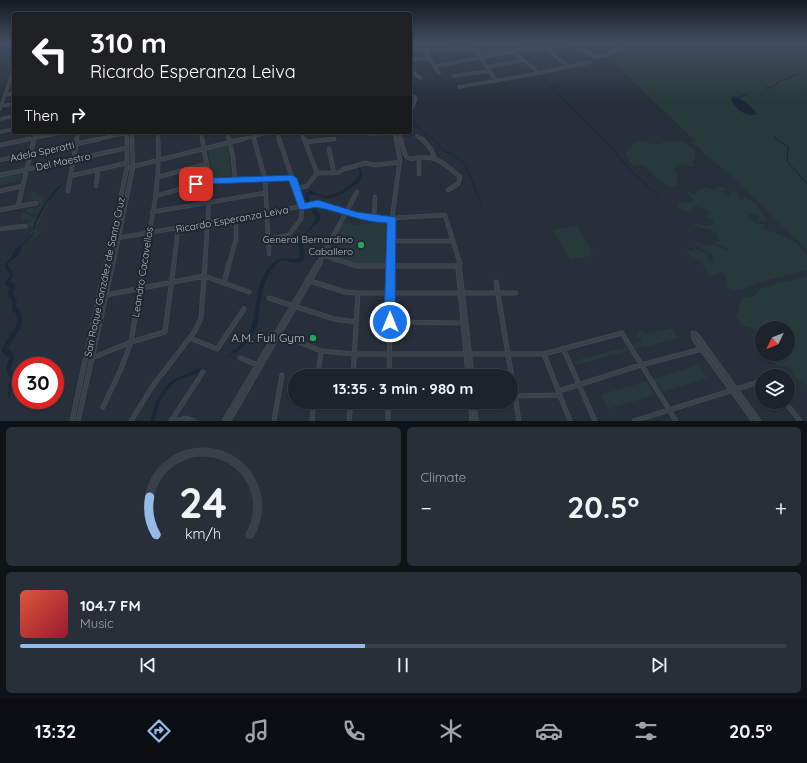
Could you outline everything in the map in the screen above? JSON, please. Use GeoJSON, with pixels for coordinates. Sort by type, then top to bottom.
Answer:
{"type":"FeatureCollection","features":[{"type":"Feature","properties":{"kind":"street"},"geometry":{"type":"LineString","coordinates":[[432,62],[439,74]]}},
{"type":"Feature","properties":{"kind":"street"},"geometry":{"type":"LineString","coordinates":[[434,66],[464,62]]}},
{"type":"Feature","properties":{"kind":"street"},"geometry":{"type":"LineString","coordinates":[[484,62],[496,81]]}},
{"type":"Feature","properties":{"kind":"street"},"geometry":{"type":"LineString","coordinates":[[487,67],[515,62]]}},
{"type":"Feature","properties":{"kind":"street"},"geometry":{"type":"LineString","coordinates":[[525,62],[539,73]]}},
{"type":"Feature","properties":{"kind":"street"},"geometry":{"type":"LineString","coordinates":[[563,62],[570,67]]}},
{"type":"Feature","properties":{"kind":"street"},"geometry":{"type":"LineString","coordinates":[[459,87],[539,73],[590,62]]}},
{"type":"Feature","properties":{"kind":"street"},"geometry":{"type":"LineString","coordinates":[[453,76],[489,71]]}},
{"type":"Feature","properties":{"kind":"street"},"geometry":{"type":"LineString","coordinates":[[414,74],[421,78]]}},
{"type":"Feature","properties":{"kind":"street"},"geometry":{"type":"LineString","coordinates":[[0,108],[12,76]]}},
{"type":"Feature","properties":{"kind":"street"},"geometry":{"type":"LineString","coordinates":[[5,95],[12,93]]}},
{"type":"Feature","properties":{"kind":"street"},"geometry":{"type":"LineString","coordinates":[[412,97],[416,99],[412,108]]}},
{"type":"Feature","properties":{"kind":"street"},"geometry":{"type":"LineString","coordinates":[[0,108],[12,105]]}},
{"type":"Feature","properties":{"kind":"street"},"geometry":{"type":"LineString","coordinates":[[0,119],[12,116]]}},
{"type":"Feature","properties":{"kind":"street"},"geometry":{"type":"LineString","coordinates":[[0,132],[12,129]]}},
{"type":"Feature","properties":{"kind":"street"},"geometry":{"type":"LineString","coordinates":[[18,206],[35,134]]}},
{"type":"Feature","properties":{"kind":"street"},"geometry":{"type":"LineString","coordinates":[[0,145],[55,134]]}},
{"type":"Feature","properties":{"kind":"street"},"geometry":{"type":"LineString","coordinates":[[68,191],[78,134]]}},
{"type":"Feature","properties":{"kind":"street","name":"Adela Speratti"},"geometry":{"type":"LineString","coordinates":[[0,160],[118,134]]}},
{"type":"Feature","properties":{"kind":"street","name":"San Roque González de Santa Cruz"},"geometry":{"type":"LineString","coordinates":[[72,421],[127,168],[127,134]]}},
{"type":"Feature","properties":{"kind":"street"},"geometry":{"type":"LineString","coordinates":[[78,421],[119,238],[133,167],[132,134]]}},
{"type":"Feature","properties":{"kind":"street","name":"Leandro Cacavellos"},"geometry":{"type":"LineString","coordinates":[[103,407],[121,369],[131,342],[158,177],[159,160],[157,134]]}},
{"type":"Feature","properties":{"kind":"street"},"geometry":{"type":"LineString","coordinates":[[131,421],[152,387],[190,338],[201,318],[210,181],[202,134]]}},
{"type":"Feature","properties":{"kind":"street"},"geometry":{"type":"LineString","coordinates":[[227,134],[235,172],[235,180]]}},
{"type":"Feature","properties":{"kind":"street"},"geometry":{"type":"LineString","coordinates":[[127,168],[262,134]]}},
{"type":"Feature","properties":{"kind":"street"},"geometry":{"type":"LineString","coordinates":[[269,240],[289,235],[301,219],[302,207],[278,134]]}},
{"type":"Feature","properties":{"kind":"street"},"geometry":{"type":"LineString","coordinates":[[302,134],[317,173]]}},
{"type":"Feature","properties":{"kind":"street"},"geometry":{"type":"LineString","coordinates":[[389,369],[392,219],[400,162],[394,134]]}},
{"type":"Feature","properties":{"kind":"street"},"geometry":{"type":"LineString","coordinates":[[399,134],[404,155],[409,159],[435,159],[460,177],[460,182],[458,185],[448,190]]}},
{"type":"Feature","properties":{"kind":"street"},"geometry":{"type":"LineString","coordinates":[[253,136],[265,179],[269,254]]}},
{"type":"Feature","properties":{"kind":"street"},"geometry":{"type":"LineString","coordinates":[[417,136],[422,139],[434,153],[435,159]]}},
{"type":"Feature","properties":{"kind":"street"},"geometry":{"type":"LineString","coordinates":[[305,142],[334,139]]}},
{"type":"Feature","properties":{"kind":"street","name":"Del Maestro"},"geometry":{"type":"LineString","coordinates":[[0,175],[127,148]]}},
{"type":"Feature","properties":{"kind":"street"},"geometry":{"type":"LineString","coordinates":[[329,149],[334,173]]}},
{"type":"Feature","properties":{"kind":"street"},"geometry":{"type":"LineString","coordinates":[[418,159],[419,174]]}},
{"type":"Feature","properties":{"kind":"street"},"geometry":{"type":"LineString","coordinates":[[317,173],[340,172],[344,169],[366,163],[375,165],[400,162]]}},
{"type":"Feature","properties":{"kind":"street"},"geometry":{"type":"LineString","coordinates":[[70,176],[127,163]]}},
{"type":"Feature","properties":{"kind":"street"},"geometry":{"type":"LineString","coordinates":[[158,177],[207,164]]}},
{"type":"Feature","properties":{"kind":"street"},"geometry":{"type":"LineString","coordinates":[[96,186],[98,170]]}},
{"type":"Feature","properties":{"kind":"street"},"geometry":{"type":"LineString","coordinates":[[296,188],[307,186],[317,173]]}},
{"type":"Feature","properties":{"kind":"street"},"geometry":{"type":"LineString","coordinates":[[155,196],[210,181],[292,178]]}},
{"type":"Feature","properties":{"kind":"street"},"geometry":{"type":"LineString","coordinates":[[0,191],[22,186]]}},
{"type":"Feature","properties":{"kind":"street"},"geometry":{"type":"LineString","coordinates":[[229,421],[277,334],[323,257],[357,192]]}},
{"type":"Feature","properties":{"kind":"street"},"geometry":{"type":"LineString","coordinates":[[152,212],[265,193]]}},
{"type":"Feature","properties":{"kind":"street"},"geometry":{"type":"LineString","coordinates":[[374,219],[375,196]]}},
{"type":"Feature","properties":{"kind":"street"},"geometry":{"type":"LineString","coordinates":[[0,210],[36,203]]}},
{"type":"Feature","properties":{"kind":"street","name":"Ricardo Esperanza Leiva"},"geometry":{"type":"LineString","coordinates":[[112,240],[318,204],[345,213],[374,219],[445,215],[452,241]]}},
{"type":"Feature","properties":{"kind":"street"},"geometry":{"type":"LineString","coordinates":[[224,283],[236,239],[236,218]]}},
{"type":"Feature","properties":{"kind":"street"},"geometry":{"type":"LineString","coordinates":[[0,229],[25,226]]}},
{"type":"Feature","properties":{"kind":"street"},"geometry":{"type":"LineString","coordinates":[[92,358],[131,342],[165,332],[178,228]]}},
{"type":"Feature","properties":{"kind":"street"},"geometry":{"type":"LineString","coordinates":[[391,241],[452,241],[459,266],[458,269],[462,293],[468,369]]}},
{"type":"Feature","properties":{"kind":"street"},"geometry":{"type":"LineString","coordinates":[[323,255],[356,266],[459,266]]}},
{"type":"Feature","properties":{"kind":"street"},"geometry":{"type":"LineString","coordinates":[[106,294],[204,276],[249,292]]}},
{"type":"Feature","properties":{"kind":"street"},"geometry":{"type":"LineString","coordinates":[[308,280],[345,292],[358,294],[516,294]]}},
{"type":"Feature","properties":{"kind":"street"},"geometry":{"type":"LineString","coordinates":[[496,282],[510,369]]}},
{"type":"Feature","properties":{"kind":"street"},"geometry":{"type":"LineString","coordinates":[[353,369],[358,294]]}},
{"type":"Feature","properties":{"kind":"street"},"geometry":{"type":"LineString","coordinates":[[269,298],[334,319],[356,322]]}},
{"type":"Feature","properties":{"kind":"street"},"geometry":{"type":"LineString","coordinates":[[190,338],[217,350],[244,309]]}},
{"type":"Feature","properties":{"kind":"street"},"geometry":{"type":"LineString","coordinates":[[390,322],[464,323]]}},
{"type":"Feature","properties":{"kind":"street"},"geometry":{"type":"LineString","coordinates":[[277,334],[321,351],[354,354],[544,354],[622,333],[676,421]]}},
{"type":"Feature","properties":{"kind":"street"},"geometry":{"type":"LineString","coordinates":[[696,338],[759,421]]}},
{"type":"Feature","properties":{"kind":"street"},"geometry":{"type":"LineString","coordinates":[[563,348],[595,421]]}},
{"type":"Feature","properties":{"kind":"street"},"geometry":{"type":"LineString","coordinates":[[518,396],[560,393],[579,384],[704,348]]}},
{"type":"Feature","properties":{"kind":"street"},"geometry":{"type":"LineString","coordinates":[[319,369],[321,351]]}},
{"type":"Feature","properties":{"kind":"street"},"geometry":{"type":"LineString","coordinates":[[467,354],[470,369]]}},
{"type":"Feature","properties":{"kind":"street"},"geometry":{"type":"LineString","coordinates":[[544,354],[570,421]]}},
{"type":"Feature","properties":{"kind":"street"},"geometry":{"type":"LineString","coordinates":[[240,358],[259,366]]}},
{"type":"Feature","properties":{"kind":"street"},"geometry":{"type":"LineString","coordinates":[[224,421],[259,366]]}},
{"type":"Feature","properties":{"kind":"street"},"geometry":{"type":"LineString","coordinates":[[171,421],[203,372]]}},
{"type":"Feature","properties":{"kind":"street"},"geometry":{"type":"LineString","coordinates":[[274,421],[282,375]]}},
{"type":"Feature","properties":{"kind":"street"},"geometry":{"type":"LineString","coordinates":[[634,421],[755,383]]}},
{"type":"Feature","properties":{"kind":"street"},"geometry":{"type":"LineString","coordinates":[[734,389],[754,421]]}},
{"type":"Feature","properties":{"kind":"street"},"geometry":{"type":"LineString","coordinates":[[312,421],[313,409]]}},
{"type":"Feature","properties":{"kind":"street"},"geometry":{"type":"LineString","coordinates":[[350,421],[351,409]]}},
{"type":"Feature","properties":{"kind":"street"},"geometry":{"type":"LineString","coordinates":[[388,409],[388,421]]}},
{"type":"Feature","properties":{"kind":"street"},"geometry":{"type":"LineString","coordinates":[[471,409],[472,421]]}},
{"type":"Feature","properties":{"kind":"street"},"geometry":{"type":"LineString","coordinates":[[475,409],[476,421]]}},
{"type":"Feature","properties":{"kind":"street"},"geometry":{"type":"LineString","coordinates":[[517,409],[519,421]]}},
{"type":"Feature","properties":{"kind":"street"},"geometry":{"type":"LineString","coordinates":[[791,409],[800,421]]}},
{"type":"Feature","properties":{"kind":"street"},"geometry":{"type":"LineString","coordinates":[[174,421],[187,418],[194,421]]}},
{"type":"Feature","properties":{"kind":"shaded area"},"geometry":{"type":"Polygon","coordinates":[[[613,62],[807,62],[807,250],[724,169],[705,155],[698,146],[693,145],[692,141],[695,141],[613,62]]]}},
{"type":"Feature","properties":{"kind":"shaded area"},"geometry":{"type":"Polygon","coordinates":[[[680,140],[695,150],[695,157],[692,162],[695,167],[680,164],[674,169],[678,175],[676,178],[678,186],[670,187],[659,181],[644,165],[635,165],[629,162],[629,159],[624,154],[632,149],[632,145],[640,141],[659,145],[663,142],[680,140]]]}},
{"type":"Feature","properties":{"kind":"shaded area"},"geometry":{"type":"Polygon","coordinates":[[[227,145],[232,175],[213,178],[208,150],[227,145]]]}},
{"type":"Feature","properties":{"kind":"shaded area"},"geometry":{"type":"Polygon","coordinates":[[[130,169],[117,236],[114,237],[130,169]]]}},
{"type":"Feature","properties":{"kind":"shaded area"},"geometry":{"type":"Polygon","coordinates":[[[23,172],[21,181],[0,185],[0,177],[23,172]]]}},
{"type":"Feature","properties":{"kind":"shaded area"},"geometry":{"type":"Polygon","coordinates":[[[718,186],[727,189],[718,192],[722,192],[729,197],[730,191],[737,192],[740,196],[740,200],[744,201],[743,198],[748,199],[758,207],[767,219],[765,222],[759,222],[756,219],[759,218],[758,215],[749,214],[749,217],[752,218],[754,223],[763,224],[765,226],[763,229],[779,234],[798,244],[807,255],[807,270],[760,282],[743,289],[732,290],[728,287],[724,273],[719,271],[719,273],[713,276],[709,275],[704,266],[696,258],[688,255],[686,252],[688,250],[694,251],[694,248],[708,254],[709,261],[712,262],[712,255],[699,247],[691,239],[707,247],[712,244],[731,252],[725,247],[714,243],[714,240],[720,242],[714,231],[693,225],[696,223],[705,226],[714,224],[712,220],[706,216],[709,212],[705,209],[694,206],[690,212],[680,209],[677,204],[693,202],[688,192],[696,194],[697,191],[706,187],[714,190],[718,188],[718,186]]]}},
{"type":"Feature","properties":{"kind":"shaded area"},"geometry":{"type":"Polygon","coordinates":[[[35,191],[41,198],[47,195],[42,200],[43,203],[48,198],[49,199],[46,208],[38,211],[44,212],[35,229],[38,230],[36,233],[43,230],[35,238],[28,241],[34,236],[30,234],[34,226],[30,226],[28,230],[23,228],[31,220],[21,219],[22,215],[20,214],[23,212],[35,218],[38,216],[26,211],[33,207],[35,210],[41,206],[40,203],[33,205],[39,200],[31,200],[32,194],[28,194],[35,191]]]}},
{"type":"Feature","properties":{"kind":"shaded area","name":"General Bernardino Caballero"},"geometry":{"type":"Polygon","coordinates":[[[374,220],[389,220],[387,264],[358,264],[328,255],[339,236],[336,234],[342,223],[353,225],[373,223],[374,220]]]}},
{"type":"Feature","properties":{"kind":"shaded area"},"geometry":{"type":"Polygon","coordinates":[[[577,226],[594,255],[570,260],[553,230],[577,226]]]}},
{"type":"Feature","properties":{"kind":"shaded area"},"geometry":{"type":"Polygon","coordinates":[[[115,241],[75,421],[73,421],[112,242],[115,241]]]}},
{"type":"Feature","properties":{"kind":"shaded area"},"geometry":{"type":"Polygon","coordinates":[[[807,276],[807,386],[795,377],[795,369],[790,369],[788,366],[778,366],[773,362],[795,361],[795,321],[755,321],[755,331],[752,328],[741,325],[736,316],[740,307],[739,303],[743,297],[753,297],[761,288],[770,287],[778,282],[791,281],[807,276]]]}},
{"type":"Feature","properties":{"kind":"shaded area"},"geometry":{"type":"Polygon","coordinates":[[[672,328],[679,338],[636,349],[633,344],[642,342],[636,332],[643,331],[645,334],[672,328]]]}},
{"type":"Feature","properties":{"kind":"shaded area"},"geometry":{"type":"Polygon","coordinates":[[[626,347],[628,351],[576,365],[574,361],[626,347]]]}},
{"type":"Feature","properties":{"kind":"shaded area"},"geometry":{"type":"Polygon","coordinates":[[[698,365],[707,378],[662,392],[654,379],[698,365]]]}},
{"type":"Feature","properties":{"kind":"shaded area"},"geometry":{"type":"Polygon","coordinates":[[[647,381],[655,395],[608,409],[600,395],[647,381]]]}},
{"type":"Feature","properties":{"kind":"water"},"geometry":{"type":"Polygon","coordinates":[[[733,96],[744,101],[757,114],[749,115],[741,112],[731,99],[733,96]]]}},
{"type":"Feature","properties":{"kind":"water"},"geometry":{"type":"Polygon","coordinates":[[[357,167],[360,167],[362,173],[361,179],[358,183],[344,193],[331,198],[309,194],[308,196],[311,204],[308,204],[305,199],[306,193],[311,190],[322,196],[327,196],[338,192],[354,182],[360,174],[357,167]]]}},
{"type":"Feature","properties":{"kind":"water"},"geometry":{"type":"Polygon","coordinates":[[[64,182],[46,204],[36,223],[33,234],[21,247],[19,254],[7,264],[12,272],[10,281],[15,285],[13,294],[17,300],[15,305],[22,318],[21,327],[8,348],[14,357],[12,357],[11,367],[12,388],[10,398],[8,399],[9,384],[11,379],[6,370],[9,357],[3,354],[2,350],[14,330],[18,319],[12,310],[13,301],[8,294],[10,288],[6,286],[5,282],[11,275],[5,269],[5,264],[11,258],[14,250],[23,244],[33,233],[34,223],[43,205],[64,182]]]}},
{"type":"Feature","properties":{"kind":"water"},"geometry":{"type":"Polygon","coordinates":[[[312,206],[321,215],[320,220],[303,238],[304,259],[297,263],[281,260],[272,269],[263,288],[257,328],[242,347],[235,353],[232,352],[242,343],[249,333],[264,275],[272,264],[280,259],[297,259],[300,257],[299,240],[316,220],[315,215],[308,207],[312,206]]]}},
{"type":"Feature","properties":{"kind":"water"},"geometry":{"type":"Polygon","coordinates":[[[202,367],[198,373],[180,379],[171,385],[161,400],[155,416],[155,421],[150,421],[156,402],[165,387],[173,380],[202,367]]]}},
{"type":"Feature","properties":{"kind":"waterway"},"geometry":{"type":"LineString","coordinates":[[765,88],[770,88],[776,85],[777,82],[799,74]]}},
{"type":"Feature","properties":{"kind":"waterway"},"geometry":{"type":"LineString","coordinates":[[540,75],[609,145],[630,170],[660,197]]}},
{"type":"Feature","properties":{"kind":"waterway"},"geometry":{"type":"LineString","coordinates":[[739,97],[746,95]]}},
{"type":"Feature","properties":{"kind":"waterway"},"geometry":{"type":"LineString","coordinates":[[412,124],[418,127],[426,135],[433,138],[444,151],[454,155],[466,165],[481,204]]}},
{"type":"Feature","properties":{"kind":"waterway"},"geometry":{"type":"LineString","coordinates":[[774,135],[775,138],[788,147],[787,161],[807,184]]}},
{"type":"Feature","properties":{"kind":"waterway"},"geometry":{"type":"LineString","coordinates":[[227,357],[234,352]]}},
{"type":"Feature","properties":{"kind":"waterway"},"geometry":{"type":"LineString","coordinates":[[200,370],[209,368]]}},
{"type":"Feature","properties":{"kind":"place","name":"General Bernardino Caballero"},"geometry":{"type":"Point","coordinates":[361,245]}},
{"type":"Feature","properties":{"kind":"place","name":"A.M. Full Gym"},"geometry":{"type":"Point","coordinates":[313,338]}},
{"type":"Feature","properties":{"kind":"route"},"geometry":{"type":"LineString","coordinates":[[196,184],[210,181],[292,178],[302,207],[318,204],[357,216],[374,219],[392,219],[390,322]]}}]}
